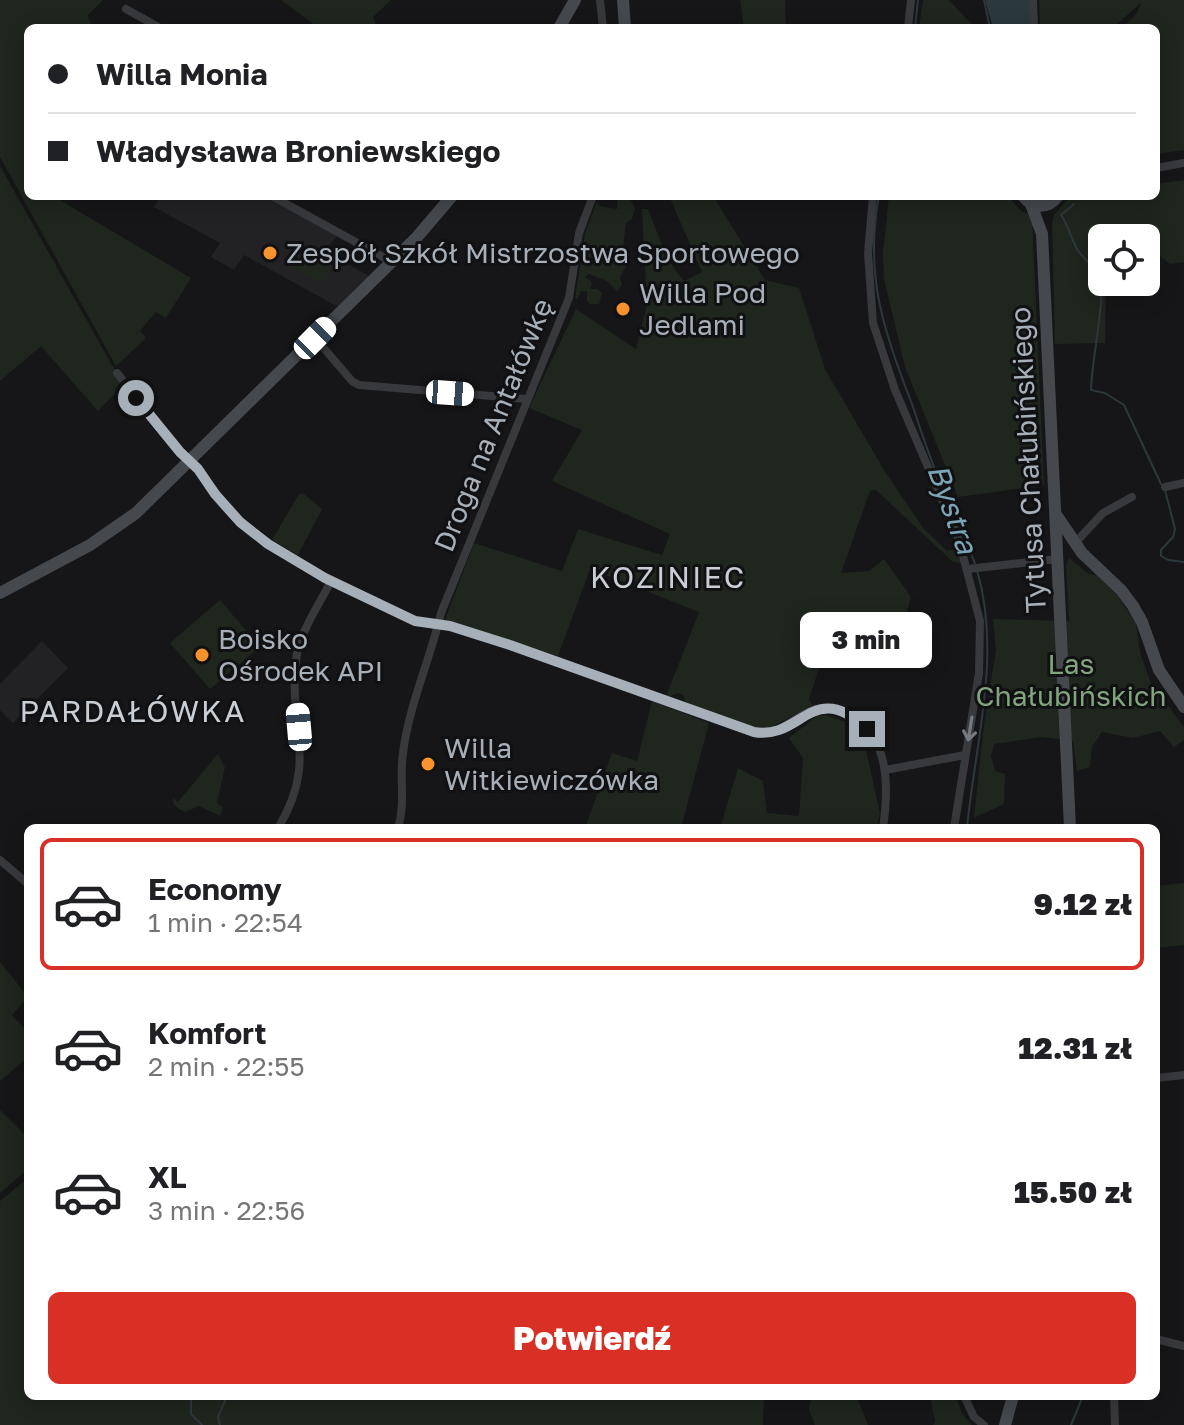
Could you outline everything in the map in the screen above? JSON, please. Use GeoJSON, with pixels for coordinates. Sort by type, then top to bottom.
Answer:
{"type":"FeatureCollection","features":[{"type":"Feature","properties":{"kind":"street"},"geometry":{"type":"LineString","coordinates":[[561,24],[575,0]]}},
{"type":"Feature","properties":{"kind":"street"},"geometry":{"type":"LineString","coordinates":[[600,0],[603,24]]}},
{"type":"Feature","properties":{"kind":"street"},"geometry":{"type":"LineString","coordinates":[[908,24],[911,0]]}},
{"type":"Feature","properties":{"kind":"street"},"geometry":{"type":"LineString","coordinates":[[1033,0],[1034,24]]}},
{"type":"Feature","properties":{"kind":"street"},"geometry":{"type":"LineString","coordinates":[[622,1],[625,24]]}},
{"type":"Feature","properties":{"kind":"street"},"geometry":{"type":"LineString","coordinates":[[126,9],[153,24]]}},
{"type":"Feature","properties":{"kind":"street"},"geometry":{"type":"LineString","coordinates":[[1160,167],[1184,163]]}},
{"type":"Feature","properties":{"kind":"street"},"geometry":{"type":"LineString","coordinates":[[279,200],[392,262]]}},
{"type":"Feature","properties":{"kind":"street"},"geometry":{"type":"LineString","coordinates":[[0,593],[111,531],[143,507],[392,262],[448,200]]}},
{"type":"Feature","properties":{"kind":"street","name":"Droga na Antałówkę"},"geometry":{"type":"LineString","coordinates":[[399,824],[402,755],[407,726],[438,624],[452,581],[569,298],[579,233],[591,200]]}},
{"type":"Feature","properties":{"kind":"street"},"geometry":{"type":"LineString","coordinates":[[873,200],[868,266],[873,323],[895,390],[970,569],[980,621],[979,673],[955,824]]}},
{"type":"Feature","properties":{"kind":"street"},"geometry":{"type":"LineString","coordinates":[[1027,200],[1042,206],[1054,200]]}},
{"type":"Feature","properties":{"kind":"street","name":"Tytusa Chałubińskiego"},"geometry":{"type":"LineString","coordinates":[[1027,200],[1042,234],[1070,824]]}},
{"type":"Feature","properties":{"kind":"street","name":"Tytusa Chałubińskiego"},"geometry":{"type":"LineString","coordinates":[[1042,234],[1054,200]]}},
{"type":"Feature","properties":{"kind":"street"},"geometry":{"type":"LineString","coordinates":[[315,338],[359,385],[527,399]]}},
{"type":"Feature","properties":{"kind":"street"},"geometry":{"type":"LineString","coordinates":[[117,373],[198,469],[227,509],[249,530],[331,581],[415,621],[438,624],[510,645],[754,732],[776,732],[817,709],[838,710],[854,718],[871,733],[880,751],[887,797],[884,824]]}},
{"type":"Feature","properties":{"kind":"street"},"geometry":{"type":"LineString","coordinates":[[1165,487],[1184,483]]}},
{"type":"Feature","properties":{"kind":"street"},"geometry":{"type":"LineString","coordinates":[[1078,548],[1103,513],[1132,497]]}},
{"type":"Feature","properties":{"kind":"street"},"geometry":{"type":"LineString","coordinates":[[1055,514],[1078,548],[1133,606],[1159,670],[1184,707]]}},
{"type":"Feature","properties":{"kind":"street"},"geometry":{"type":"LineString","coordinates":[[970,569],[1056,552],[1070,545],[1078,548]]}},
{"type":"Feature","properties":{"kind":"street"},"geometry":{"type":"LineString","coordinates":[[280,824],[293,799],[300,766],[296,657],[331,581]]}},
{"type":"Feature","properties":{"kind":"street"},"geometry":{"type":"LineString","coordinates":[[885,770],[965,755]]}},
{"type":"Feature","properties":{"kind":"street"},"geometry":{"type":"LineString","coordinates":[[0,860],[24,881]]}},
{"type":"Feature","properties":{"kind":"street"},"geometry":{"type":"LineString","coordinates":[[1160,1078],[1184,1075]]}},
{"type":"Feature","properties":{"kind":"street"},"geometry":{"type":"LineString","coordinates":[[1160,1340],[1184,1346]]}},
{"type":"Feature","properties":{"kind":"street"},"geometry":{"type":"LineString","coordinates":[[966,1400],[974,1417],[984,1425]]}},
{"type":"Feature","properties":{"kind":"street"},"geometry":{"type":"LineString","coordinates":[[1005,1425],[1012,1400]]}},
{"type":"Feature","properties":{"kind":"street"},"geometry":{"type":"LineString","coordinates":[[1114,1400],[1115,1425]]}},
{"type":"Feature","properties":{"kind":"shaded area"},"geometry":{"type":"Polygon","coordinates":[[[985,0],[1031,0],[1031,24],[992,24],[985,0]]]}},
{"type":"Feature","properties":{"kind":"shaded area","name":"Zespół Szkół Mistrzostwa Sportowego"},"geometry":{"type":"Polygon","coordinates":[[[158,200],[272,200],[338,235],[324,251],[369,276],[338,307],[244,255],[234,270],[211,257],[220,243],[154,207],[158,200]]]}},
{"type":"Feature","properties":{"kind":"shaded area"},"geometry":{"type":"Polygon","coordinates":[[[42,641],[68,668],[13,723],[0,710],[0,684],[42,641]]]}},
{"type":"Feature","properties":{"kind":"green space"},"geometry":{"type":"Polygon","coordinates":[[[0,0],[103,0],[88,15],[91,24],[24,24],[24,200],[60,200],[191,278],[166,318],[156,312],[140,331],[146,338],[116,366],[0,157],[0,0]]]}},
{"type":"Feature","properties":{"kind":"green space"},"geometry":{"type":"Polygon","coordinates":[[[281,0],[391,0],[373,17],[376,24],[314,24],[281,0]]]}},
{"type":"Feature","properties":{"kind":"green space"},"geometry":{"type":"Polygon","coordinates":[[[740,0],[785,0],[786,24],[743,24],[740,0]]]}},
{"type":"Feature","properties":{"kind":"green space"},"geometry":{"type":"Polygon","coordinates":[[[923,0],[949,0],[971,24],[920,24],[923,0]]]}},
{"type":"Feature","properties":{"kind":"green space"},"geometry":{"type":"Polygon","coordinates":[[[1039,0],[1184,0],[1184,150],[1160,153],[1160,24],[1126,24],[1135,16],[1142,2],[1117,24],[1040,24],[1039,0]]]}},
{"type":"Feature","properties":{"kind":"green space"},"geometry":{"type":"Polygon","coordinates":[[[0,166],[123,385],[98,411],[41,346],[0,381],[0,166]]]}},
{"type":"Feature","properties":{"kind":"green space"},"geometry":{"type":"Polygon","coordinates":[[[1184,180],[1184,262],[1170,264],[1160,256],[1160,224],[1088,224],[1088,296],[1106,296],[1105,343],[1055,344],[1054,215],[1067,200],[1160,200],[1160,183],[1184,180]]]}},
{"type":"Feature","properties":{"kind":"green space"},"geometry":{"type":"Polygon","coordinates":[[[618,200],[630,200],[635,208],[632,219],[626,223],[622,257],[626,266],[620,277],[622,285],[617,291],[607,281],[589,274],[585,277],[592,282],[590,289],[602,293],[599,304],[587,301],[587,292],[581,291],[575,299],[585,234],[597,201],[599,206],[617,209],[618,200]]]}},
{"type":"Feature","properties":{"kind":"green space"},"geometry":{"type":"Polygon","coordinates":[[[671,200],[715,200],[765,280],[799,288],[825,369],[884,470],[923,528],[947,551],[957,549],[962,563],[953,562],[876,490],[870,491],[841,573],[869,571],[884,559],[911,597],[895,655],[862,647],[855,668],[821,662],[809,699],[812,705],[768,729],[743,724],[687,704],[683,695],[678,693],[668,697],[699,612],[590,569],[558,656],[445,620],[474,543],[562,571],[578,529],[662,555],[670,534],[552,481],[582,430],[529,408],[576,309],[636,349],[647,305],[642,209],[648,209],[668,260],[684,281],[702,272],[671,200]]]}},
{"type":"Feature","properties":{"kind":"green space"},"geometry":{"type":"Polygon","coordinates":[[[889,200],[1011,200],[1020,210],[1032,216],[1044,485],[958,497],[905,367],[884,279],[883,253],[889,200]]]}},
{"type":"Feature","properties":{"kind":"green space"},"geometry":{"type":"Polygon","coordinates":[[[295,245],[332,265],[322,284],[285,264],[295,245]]]}},
{"type":"Feature","properties":{"kind":"green space"},"geometry":{"type":"Polygon","coordinates":[[[299,494],[304,494],[322,509],[298,555],[272,540],[299,494]]]}},
{"type":"Feature","properties":{"kind":"green space","name":"Las Chałubińskich"},"geometry":{"type":"Polygon","coordinates":[[[1069,558],[1089,574],[1098,575],[1117,595],[1136,623],[1141,656],[1151,683],[1184,727],[1184,740],[1174,747],[1160,731],[1133,738],[1102,732],[1092,747],[1090,767],[1077,771],[1073,741],[1042,737],[994,744],[991,756],[995,771],[1005,774],[1004,804],[974,818],[996,650],[993,619],[1069,621],[1066,565],[1069,558]]]}},
{"type":"Feature","properties":{"kind":"green space"},"geometry":{"type":"Polygon","coordinates":[[[220,600],[260,647],[210,689],[170,643],[220,600]]]}},
{"type":"Feature","properties":{"kind":"green space"},"geometry":{"type":"Polygon","coordinates":[[[652,701],[709,723],[682,824],[586,824],[612,753],[637,761],[652,701]]]}},
{"type":"Feature","properties":{"kind":"green space"},"geometry":{"type":"Polygon","coordinates":[[[826,715],[854,725],[866,750],[880,813],[878,824],[721,824],[738,768],[763,781],[767,813],[799,816],[803,758],[789,738],[817,716],[826,715]]]}},
{"type":"Feature","properties":{"kind":"green space"},"geometry":{"type":"Polygon","coordinates":[[[218,754],[225,767],[217,803],[223,807],[220,816],[199,806],[185,812],[178,808],[173,798],[178,802],[218,754]]]}},
{"type":"Feature","properties":{"kind":"green space"},"geometry":{"type":"Polygon","coordinates":[[[1184,883],[1184,945],[1160,948],[1160,886],[1184,883]]]}},
{"type":"Feature","properties":{"kind":"green space"},"geometry":{"type":"Polygon","coordinates":[[[0,962],[24,992],[24,1002],[12,1015],[24,1028],[24,1060],[0,1081],[0,962]]]}},
{"type":"Feature","properties":{"kind":"green space"},"geometry":{"type":"Polygon","coordinates":[[[0,1110],[24,1134],[24,1172],[0,1193],[0,1110]]]}},
{"type":"Feature","properties":{"kind":"green space"},"geometry":{"type":"Polygon","coordinates":[[[24,1181],[24,1400],[764,1400],[763,1425],[0,1425],[0,1201],[24,1181]]]}},
{"type":"Feature","properties":{"kind":"green space"},"geometry":{"type":"Polygon","coordinates":[[[811,1400],[858,1400],[868,1425],[815,1425],[809,1409],[811,1400]]]}},
{"type":"Feature","properties":{"kind":"green space"},"geometry":{"type":"Polygon","coordinates":[[[931,1400],[957,1400],[963,1415],[972,1425],[933,1425],[931,1400]]]}},
{"type":"Feature","properties":{"kind":"waterway","name":"Bystra"},"geometry":{"type":"LineString","coordinates":[[915,24],[918,0]]}},
{"type":"Feature","properties":{"kind":"waterway"},"geometry":{"type":"LineString","coordinates":[[984,0],[989,24]]}},
{"type":"Feature","properties":{"kind":"waterway","name":"Bystra"},"geometry":{"type":"LineString","coordinates":[[878,200],[875,277],[885,328],[930,457],[975,564]]}},
{"type":"Feature","properties":{"kind":"waterway"},"geometry":{"type":"LineString","coordinates":[[1074,204],[1061,215],[1077,249],[1098,274],[1101,287],[1091,390],[1105,393],[1124,405],[1161,484]]}},
{"type":"Feature","properties":{"kind":"waterway"},"geometry":{"type":"LineString","coordinates":[[1165,490],[1175,529],[1173,537],[1161,550],[1161,556],[1184,562]]}},
{"type":"Feature","properties":{"kind":"waterway","name":"Bystra"},"geometry":{"type":"LineString","coordinates":[[968,824],[987,667],[984,602],[977,570]]}},
{"type":"Feature","properties":{"kind":"waterway"},"geometry":{"type":"LineString","coordinates":[[191,1400],[191,1414],[202,1425]]}},
{"type":"Feature","properties":{"kind":"waterway"},"geometry":{"type":"LineString","coordinates":[[220,1425],[218,1417],[225,1400]]}},
{"type":"Feature","properties":{"kind":"waterway","name":"Bystra"},"geometry":{"type":"LineString","coordinates":[[1071,1425],[1081,1400]]}},
{"type":"Feature","properties":{"kind":"place","name":"Zespół Szkół Mistrzostwa Sportowego"},"geometry":{"type":"Point","coordinates":[270,253]}},
{"type":"Feature","properties":{"kind":"place","name":"Willa Pod Jedlami"},"geometry":{"type":"Point","coordinates":[623,309]}},
{"type":"Feature","properties":{"kind":"place","name":"Boisko Ośrodek API"},"geometry":{"type":"Point","coordinates":[202,655]}},
{"type":"Feature","properties":{"kind":"place","name":"Willa Witkiewiczówka"},"geometry":{"type":"Point","coordinates":[428,764]}},
{"type":"Feature","properties":{"kind":"district","name":"KOZINIEC"},"geometry":{"type":"Point","coordinates":[668,578]}},
{"type":"Feature","properties":{"kind":"district","name":"PARDAŁÓWKA"},"geometry":{"type":"Point","coordinates":[133,712]}},
{"type":"Feature","properties":{"kind":"route"},"geometry":{"type":"LineString","coordinates":[[136,398],[198,469],[222,503],[249,530],[325,578],[401,615],[428,625],[454,627],[510,645],[754,732],[776,732],[806,713],[822,708],[849,715],[867,729]]}}]}
